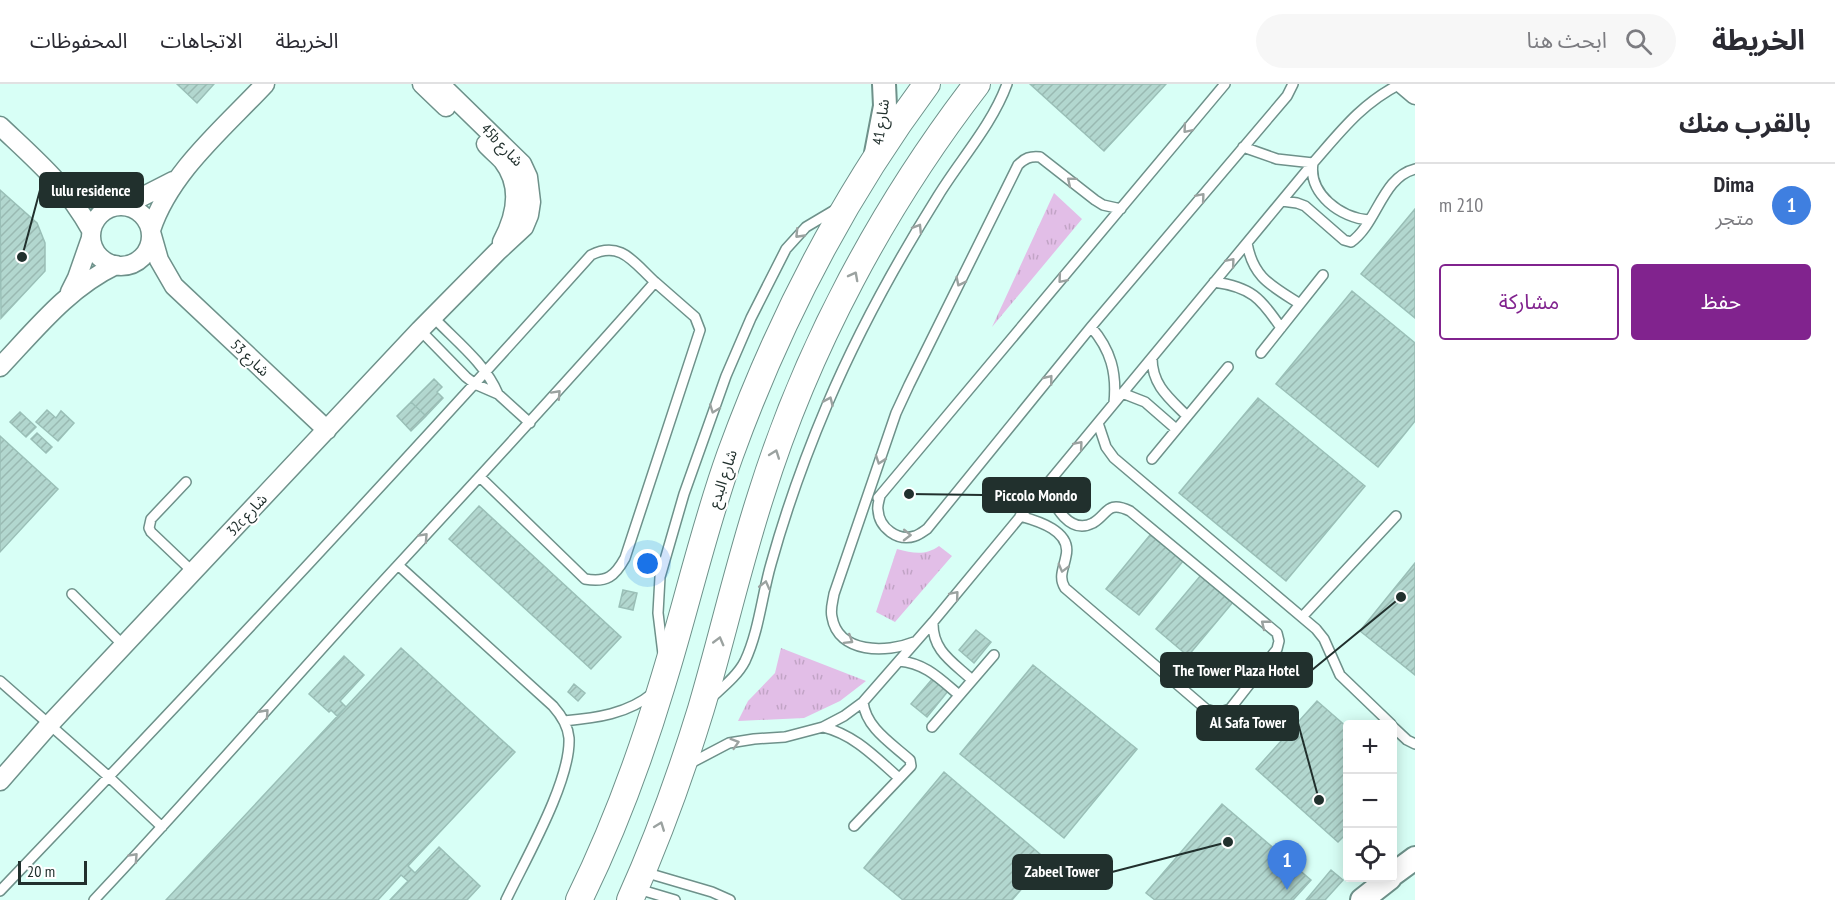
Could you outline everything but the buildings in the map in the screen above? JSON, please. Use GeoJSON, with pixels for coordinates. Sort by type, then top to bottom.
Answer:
{"type":"FeatureCollection","features":[{"type":"Feature","properties":{"kind":"main road","name":"شارع البدع"},"geometry":{"type":"LineString","coordinates":[[579,900],[595,868],[624,797],[664,680],[730,456],[763,370],[802,285],[848,203],[874,160],[927,84]]}},
{"type":"Feature","properties":{"kind":"main road"},"geometry":{"type":"LineString","coordinates":[[636,887],[682,768],[758,504],[794,403],[834,314],[886,217],[946,124],[977,84]]}},
{"type":"Feature","properties":{"kind":"street"},"geometry":{"type":"LineString","coordinates":[[0,367],[67,296],[99,274],[118,266],[129,265],[144,256],[161,203],[177,178],[265,84]]}},
{"type":"Feature","properties":{"kind":"street","name":"45b شارع"},"geometry":{"type":"LineString","coordinates":[[422,84],[503,161],[509,172],[515,197],[515,210],[512,223],[497,252]]}},
{"type":"Feature","properties":{"kind":"street","name":"45b شارع"},"geometry":{"type":"LineString","coordinates":[[440,84],[513,154],[522,164],[528,177],[531,202],[529,215],[524,227],[497,252]]}},
{"type":"Feature","properties":{"kind":"street","name":"شارع 41"},"geometry":{"type":"LineString","coordinates":[[874,160],[884,115],[884,84]]}},
{"type":"Feature","properties":{"kind":"street"},"geometry":{"type":"LineString","coordinates":[[1401,84],[1415,95]]}},
{"type":"Feature","properties":{"kind":"street"},"geometry":{"type":"LineString","coordinates":[[0,126],[56,178],[75,203],[91,234],[96,253],[108,263],[118,266]]}},
{"type":"Feature","properties":{"kind":"street"},"geometry":{"type":"LineString","coordinates":[[56,178],[85,196],[138,211],[148,222],[151,231]]}},
{"type":"Feature","properties":{"kind":"street"},"geometry":{"type":"LineString","coordinates":[[67,296],[77,278],[94,223],[104,211],[121,206],[177,178]]}},
{"type":"Feature","properties":{"kind":"street","name":"شارع 53"},"geometry":{"type":"LineString","coordinates":[[151,231],[159,260],[174,286]]}},
{"type":"Feature","properties":{"kind":"street","name":"32c شارع"},"geometry":{"type":"LineString","coordinates":[[2,775],[420,330],[497,252]]}},
{"type":"Feature","properties":{"kind":"street","name":"شارع 53"},"geometry":{"type":"LineString","coordinates":[[118,266],[148,273],[174,286],[327,430]]}},
{"type":"Feature","properties":{"kind":"street"},"geometry":{"type":"LineString","coordinates":[[1397,872],[1415,858]]}},
{"type":"Feature","properties":{"kind":"street"},"geometry":{"type":"LineString","coordinates":[[1362,900],[1384,882]]}},
{"type":"Feature","properties":{"kind":"lane"},"geometry":{"type":"LineString","coordinates":[[701,708],[734,676],[744,662],[796,484],[827,405],[862,329],[902,254],[993,113],[1007,84]]}},
{"type":"Feature","properties":{"kind":"lane"},"geometry":{"type":"LineString","coordinates":[[862,511],[880,496],[1225,84]]}},
{"type":"Feature","properties":{"kind":"lane"},"geometry":{"type":"LineString","coordinates":[[880,496],[877,509],[881,522],[890,532],[902,537],[916,536],[927,529],[1091,327],[1287,96],[1293,84]]}},
{"type":"Feature","properties":{"kind":"lane"},"geometry":{"type":"LineString","coordinates":[[682,768],[729,743],[786,737],[823,727],[844,716],[863,702],[933,622],[1313,163],[1357,113],[1385,92],[1401,84]]}},
{"type":"Feature","properties":{"kind":"lane"},"geometry":{"type":"LineString","coordinates":[[1243,147],[1277,159],[1313,163]]}},
{"type":"Feature","properties":{"kind":"lane"},"geometry":{"type":"LineString","coordinates":[[917,640],[891,648],[864,647],[842,637],[832,617],[834,594],[904,394],[1018,165],[1024,159],[1032,156],[1040,157],[1095,200],[1121,209]]}},
{"type":"Feature","properties":{"kind":"lane"},"geometry":{"type":"LineString","coordinates":[[1313,163],[1312,177],[1322,194],[1342,213],[1370,220]]}},
{"type":"Feature","properties":{"kind":"lane"},"geometry":{"type":"LineString","coordinates":[[1282,201],[1305,206],[1347,242],[1355,240],[1394,181],[1400,175],[1415,169]]}},
{"type":"Feature","properties":{"kind":"lane"},"geometry":{"type":"LineString","coordinates":[[1247,243],[1252,263],[1263,279],[1300,304]]}},
{"type":"Feature","properties":{"kind":"lane"},"geometry":{"type":"LineString","coordinates":[[0,891],[475,384],[591,255],[601,250],[614,249],[625,255],[695,317],[700,330],[625,558],[617,571],[608,578],[597,581],[585,579],[480,477]]}},
{"type":"Feature","properties":{"kind":"lane"},"geometry":{"type":"LineString","coordinates":[[1261,353],[1323,275]]}},
{"type":"Feature","properties":{"kind":"lane"},"geometry":{"type":"LineString","coordinates":[[94,900],[530,423],[655,282]]}},
{"type":"Feature","properties":{"kind":"lane"},"geometry":{"type":"LineString","coordinates":[[1214,282],[1240,287],[1250,292],[1266,306],[1281,328]]}},
{"type":"Feature","properties":{"kind":"lane"},"geometry":{"type":"LineString","coordinates":[[433,317],[486,372],[498,394]]}},
{"type":"Feature","properties":{"kind":"lane"},"geometry":{"type":"LineString","coordinates":[[1091,327],[1102,339],[1112,362],[1116,386],[1114,403]]}},
{"type":"Feature","properties":{"kind":"lane"},"geometry":{"type":"LineString","coordinates":[[420,330],[475,384],[498,394],[530,423]]}},
{"type":"Feature","properties":{"kind":"lane"},"geometry":{"type":"LineString","coordinates":[[1152,358],[1152,367],[1158,385],[1187,416]]}},
{"type":"Feature","properties":{"kind":"lane"},"geometry":{"type":"LineString","coordinates":[[1152,459],[1228,367]]}},
{"type":"Feature","properties":{"kind":"lane"},"geometry":{"type":"LineString","coordinates":[[1122,393],[1145,402],[1176,429]]}},
{"type":"Feature","properties":{"kind":"lane"},"geometry":{"type":"LineString","coordinates":[[1098,423],[1106,447],[1114,458],[1316,629],[1324,639],[1340,675],[1387,720]]}},
{"type":"Feature","properties":{"kind":"lane"},"geometry":{"type":"LineString","coordinates":[[186,482],[151,519],[149,528],[193,572]]}},
{"type":"Feature","properties":{"kind":"lane"},"geometry":{"type":"LineString","coordinates":[[1020,516],[1051,528],[1065,544],[1067,552],[1060,577],[1065,588],[1206,709],[1218,713],[1230,709],[1277,649],[1279,641],[1277,633],[1130,511],[1118,507],[1112,508],[1092,524],[1080,525],[1058,511],[1045,486]]}},
{"type":"Feature","properties":{"kind":"lane"},"geometry":{"type":"LineString","coordinates":[[1302,617],[1396,516]]}},
{"type":"Feature","properties":{"kind":"lane"},"geometry":{"type":"LineString","coordinates":[[398,565],[553,706],[564,721],[569,738],[562,778],[506,900]]}},
{"type":"Feature","properties":{"kind":"lane"},"geometry":{"type":"LineString","coordinates":[[72,594],[124,646]]}},
{"type":"Feature","properties":{"kind":"lane"},"geometry":{"type":"LineString","coordinates":[[933,622],[934,641],[939,649],[972,680]]}},
{"type":"Feature","properties":{"kind":"lane"},"geometry":{"type":"LineString","coordinates":[[932,727],[994,655]]}},
{"type":"Feature","properties":{"kind":"lane"},"geometry":{"type":"LineString","coordinates":[[899,661],[910,662],[929,670],[959,695]]}},
{"type":"Feature","properties":{"kind":"lane"},"geometry":{"type":"LineString","coordinates":[[564,721],[598,718],[618,712],[644,701],[664,680]]}},
{"type":"Feature","properties":{"kind":"lane"},"geometry":{"type":"LineString","coordinates":[[0,681],[162,827]]}},
{"type":"Feature","properties":{"kind":"lane"},"geometry":{"type":"LineString","coordinates":[[854,826],[909,769],[910,760],[876,731],[864,711],[863,702]]}},
{"type":"Feature","properties":{"kind":"lane"},"geometry":{"type":"LineString","coordinates":[[823,727],[839,731],[859,742],[899,778]]}},
{"type":"Feature","properties":{"kind":"lane"},"geometry":{"type":"LineString","coordinates":[[1397,730],[1415,744]]}},
{"type":"Feature","properties":{"kind":"lane"},"geometry":{"type":"LineString","coordinates":[[636,887],[675,900]]}},
{"type":"Feature","properties":{"kind":"lane"},"geometry":{"type":"LineString","coordinates":[[636,887],[712,892],[730,900]]}},
{"type":"Feature","properties":{"kind":"green space"},"geometry":{"type":"Polygon","coordinates":[[[1054,193],[1082,219],[992,327],[1054,193]]]}},
{"type":"Feature","properties":{"kind":"green space"},"geometry":{"type":"Polygon","coordinates":[[[939,546],[952,556],[895,622],[876,612],[897,549],[924,552],[939,546]]]}},
{"type":"Feature","properties":{"kind":"green space"},"geometry":{"type":"Polygon","coordinates":[[[781,648],[866,681],[840,701],[804,718],[738,721],[748,701],[775,673],[781,648]]]}},
{"type":"Feature","properties":{"kind":"place","name":"lulu residence"},"geometry":{"type":"Point","coordinates":[22,257]}},
{"type":"Feature","properties":{"kind":"place","name":"Piccolo Mondo"},"geometry":{"type":"Point","coordinates":[909,494]}},
{"type":"Feature","properties":{"kind":"place","name":"The Tower Plaza Hotel"},"geometry":{"type":"Point","coordinates":[1401,597]}},
{"type":"Feature","properties":{"kind":"place","name":"Al Safa Tower"},"geometry":{"type":"Point","coordinates":[1319,800]}},
{"type":"Feature","properties":{"kind":"place","name":"Zabeel Tower"},"geometry":{"type":"Point","coordinates":[1228,842]}},
{"type":"Feature","properties":{"kind":"place","name":"Dima"},"geometry":{"type":"Point","coordinates":[1287,890]}}]}
